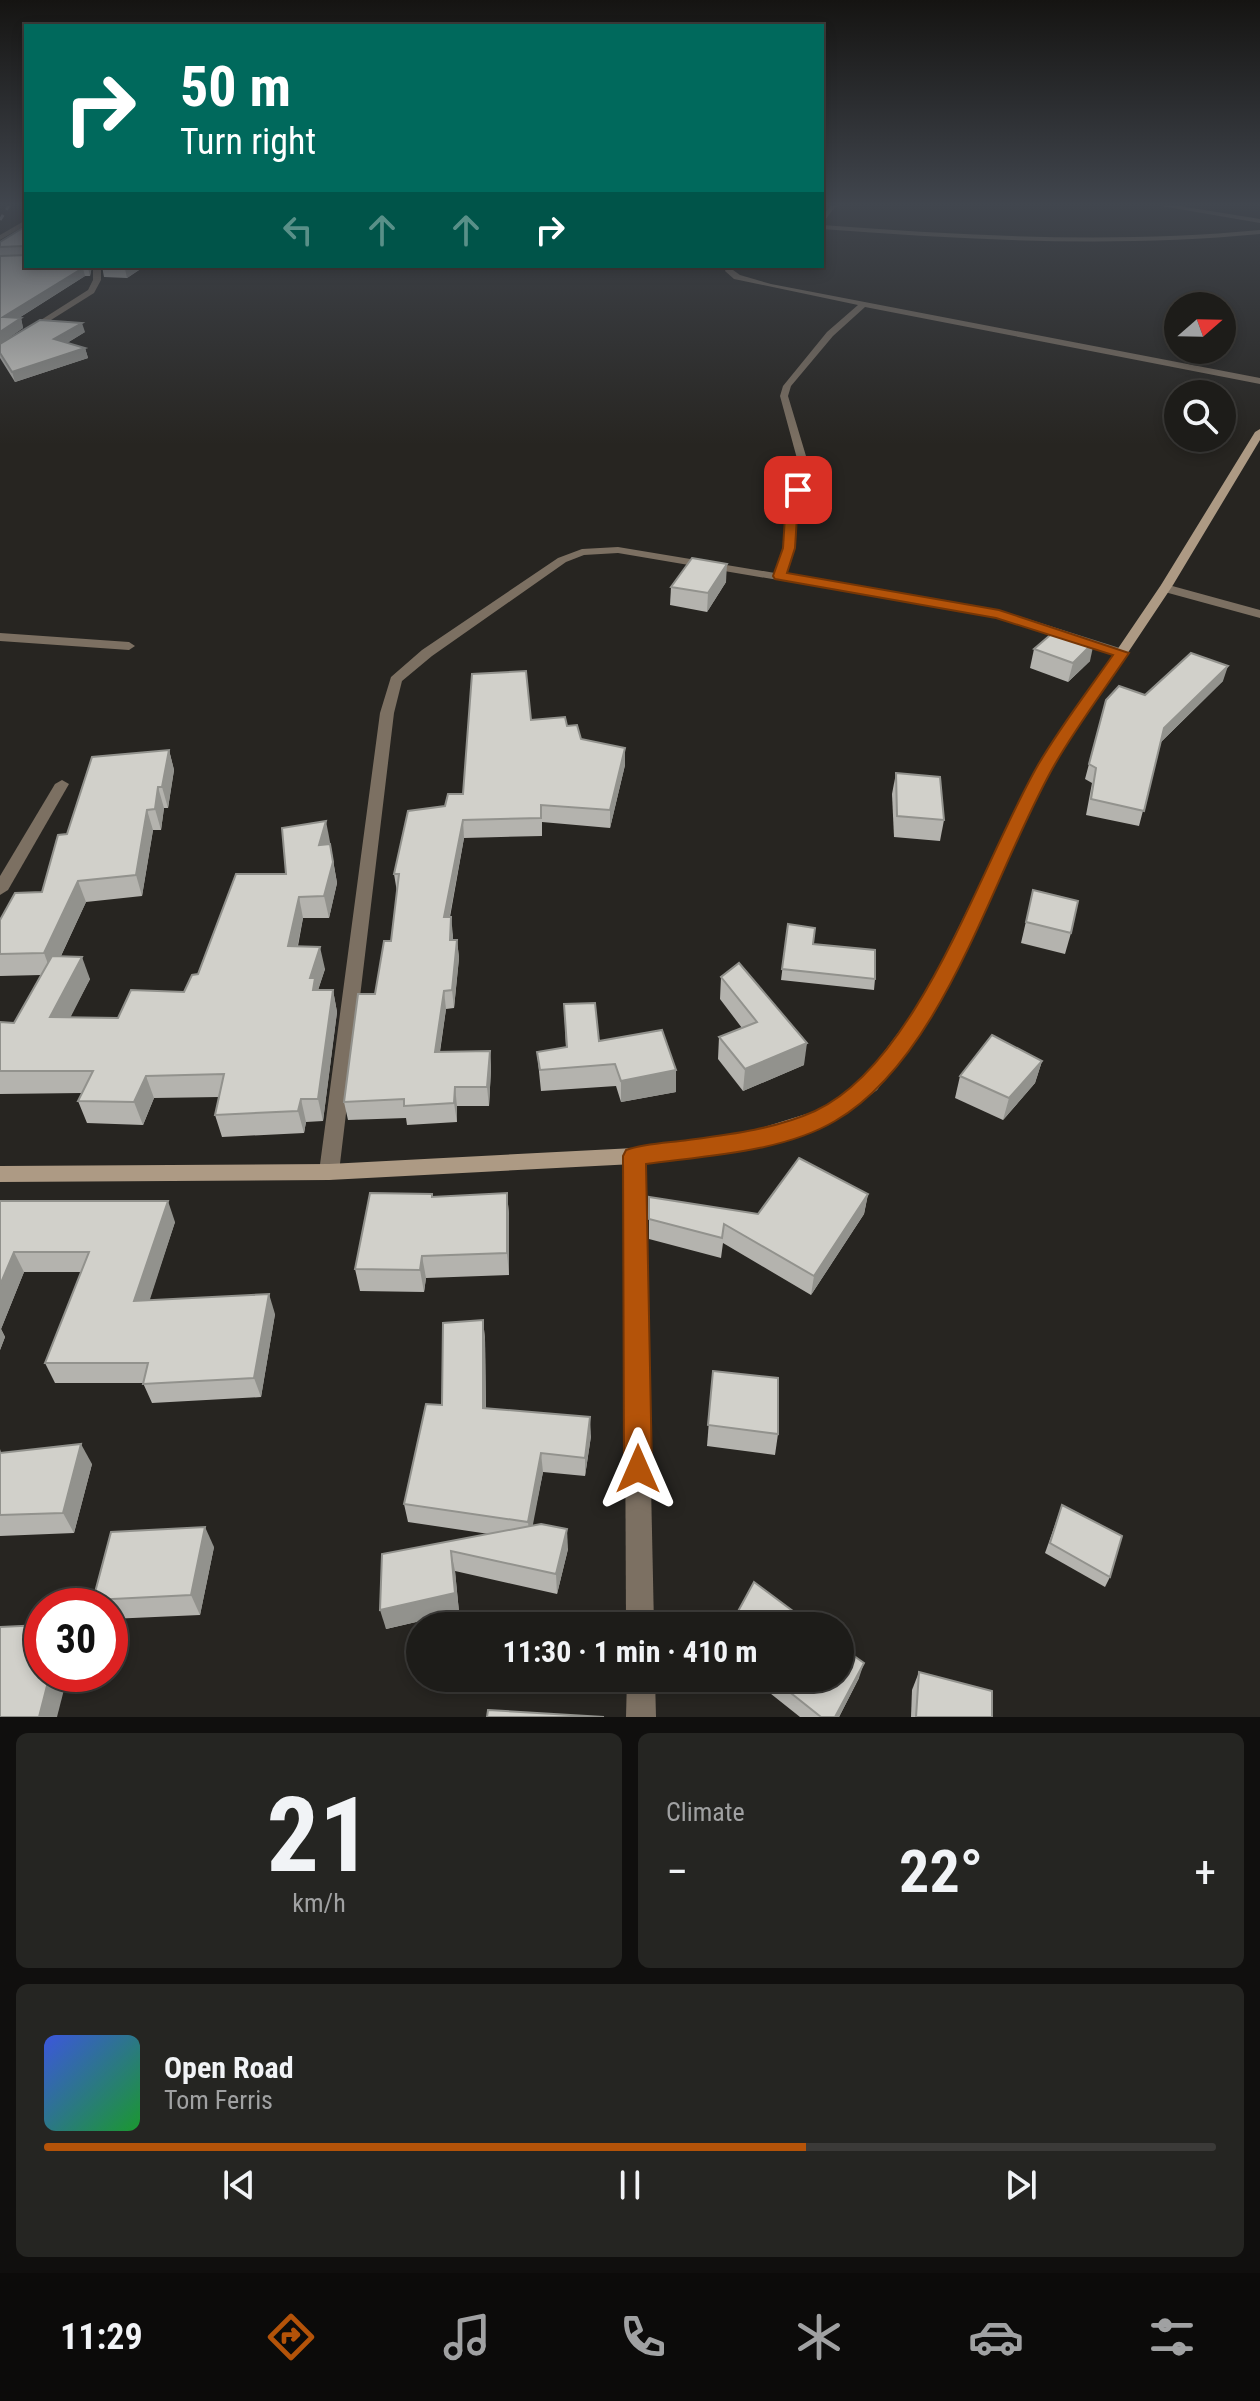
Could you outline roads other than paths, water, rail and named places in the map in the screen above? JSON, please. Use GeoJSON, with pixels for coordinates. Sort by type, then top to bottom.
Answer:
{"type":"FeatureCollection","features":[{"type":"Feature","properties":{"kind":"main road"},"geometry":{"type":"LineString","coordinates":[[0,1174],[329,1172],[634,1156],[742,1142],[826,1116],[870,1085],[890,1063],[937,988],[1046,765],[1165,588],[1260,432]]}},
{"type":"Feature","properties":{"kind":"street"},"geometry":{"type":"LineString","coordinates":[[0,350],[91,291],[95,284]]}},
{"type":"Feature","properties":{"kind":"street"},"geometry":{"type":"LineString","coordinates":[[765,284],[1260,381]]}},
{"type":"Feature","properties":{"kind":"street"},"geometry":{"type":"LineString","coordinates":[[780,576],[789,548],[792,501],[803,478],[804,466],[784,396],[787,386],[830,334],[864,304]]}},
{"type":"Feature","properties":{"kind":"street"},"geometry":{"type":"LineString","coordinates":[[329,1172],[387,713],[396,680],[427,653],[562,560],[582,552],[618,550],[780,576],[999,614],[1121,653]]}},
{"type":"Feature","properties":{"kind":"street"},"geometry":{"type":"LineString","coordinates":[[1165,588],[1260,614]]}},
{"type":"Feature","properties":{"kind":"street"},"geometry":{"type":"LineString","coordinates":[[0,637],[129,646]]}},
{"type":"Feature","properties":{"kind":"street"},"geometry":{"type":"LineString","coordinates":[[0,890],[62,784]]}},
{"type":"Feature","properties":{"kind":"street"},"geometry":{"type":"LineString","coordinates":[[634,1156],[640,1612]]}},
{"type":"Feature","properties":{"kind":"street"},"geometry":{"type":"LineString","coordinates":[[641,1692],[641,1717]]}}]}
